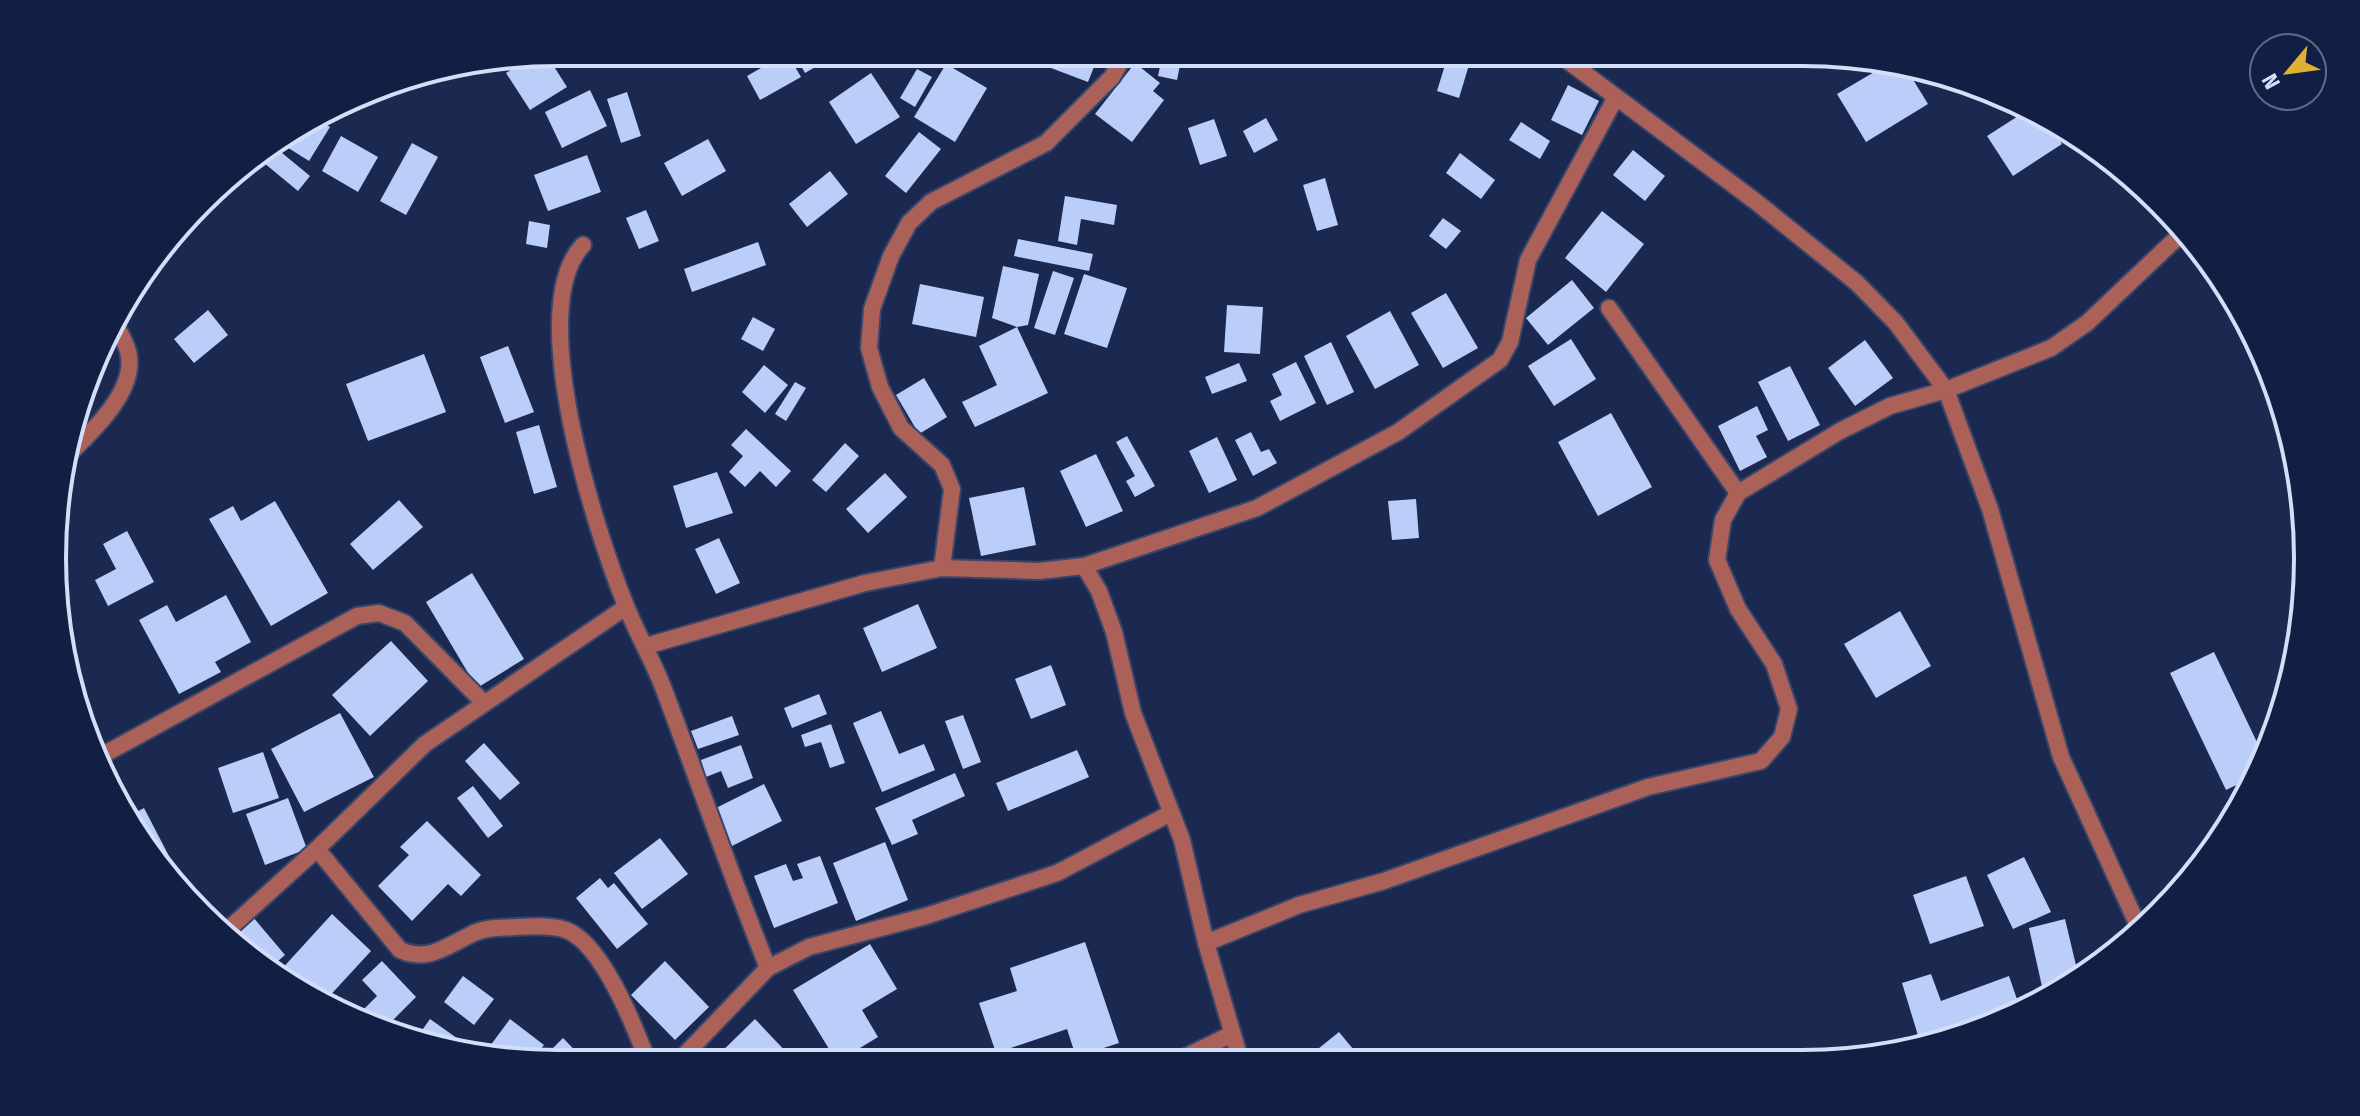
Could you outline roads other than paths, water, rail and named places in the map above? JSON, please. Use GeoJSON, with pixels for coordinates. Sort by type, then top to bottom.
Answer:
{"type":"FeatureCollection","features":[{"type":"Feature","properties":{"kind":"street"},"geometry":{"type":"LineString","coordinates":[[942,568],[952,489],[942,465],[901,428],[880,387],[869,348],[872,309],[891,256],[909,223],[931,202],[1046,143],[1112,77],[1118,66]]}},
{"type":"Feature","properties":{"kind":"street"},"geometry":{"type":"LineString","coordinates":[[1575,66],[1857,283],[1896,323],[1946,390],[1990,509],[2061,757],[2135,920]]}},
{"type":"Feature","properties":{"kind":"street"},"geometry":{"type":"LineString","coordinates":[[646,646],[865,583],[942,568],[1039,571],[1084,566],[1257,508],[1398,432],[1500,360],[1510,342],[1528,260],[1616,97]]}},
{"type":"Feature","properties":{"kind":"street"},"geometry":{"type":"LineString","coordinates":[[1206,943],[1299,905],[1398,876],[1648,787],[1761,761],[1782,737],[1789,709],[1774,664],[1738,609],[1717,560],[1723,520],[1738,493],[1828,438],[1890,406],[1946,390],[2051,348],[2099,313],[2176,239]]}},
{"type":"Feature","properties":{"kind":"street"},"geometry":{"type":"LineString","coordinates":[[583,245],[569,260],[558,324],[571,426],[626,607],[646,646],[768,968]]}},
{"type":"Feature","properties":{"kind":"street"},"geometry":{"type":"LineString","coordinates":[[1609,308],[1738,493]]}},
{"type":"Feature","properties":{"kind":"street"},"geometry":{"type":"LineString","coordinates":[[80,444],[99,425],[120,393],[130,358],[120,335]]}},
{"type":"Feature","properties":{"kind":"street"},"geometry":{"type":"LineString","coordinates":[[1084,566],[1099,591],[1114,632],[1133,713],[1169,814],[1182,840],[1206,943],[1237,1050]]}},
{"type":"Feature","properties":{"kind":"street"},"geometry":{"type":"LineString","coordinates":[[232,926],[415,754],[484,703],[626,607]]}},
{"type":"Feature","properties":{"kind":"street"},"geometry":{"type":"LineString","coordinates":[[106,753],[357,616],[379,613],[405,623],[484,703]]}},
{"type":"Feature","properties":{"kind":"street"},"geometry":{"type":"LineString","coordinates":[[689,1050],[768,968],[809,947],[926,916],[1057,873],[1169,814]]}},
{"type":"Feature","properties":{"kind":"street"},"geometry":{"type":"LineString","coordinates":[[317,849],[400,950],[415,957],[427,956],[478,931],[538,926],[566,930],[586,943],[627,1009],[643,1050]]}},
{"type":"Feature","properties":{"kind":"street"},"geometry":{"type":"LineString","coordinates":[[1199,1050],[1232,1034]]}}]}
